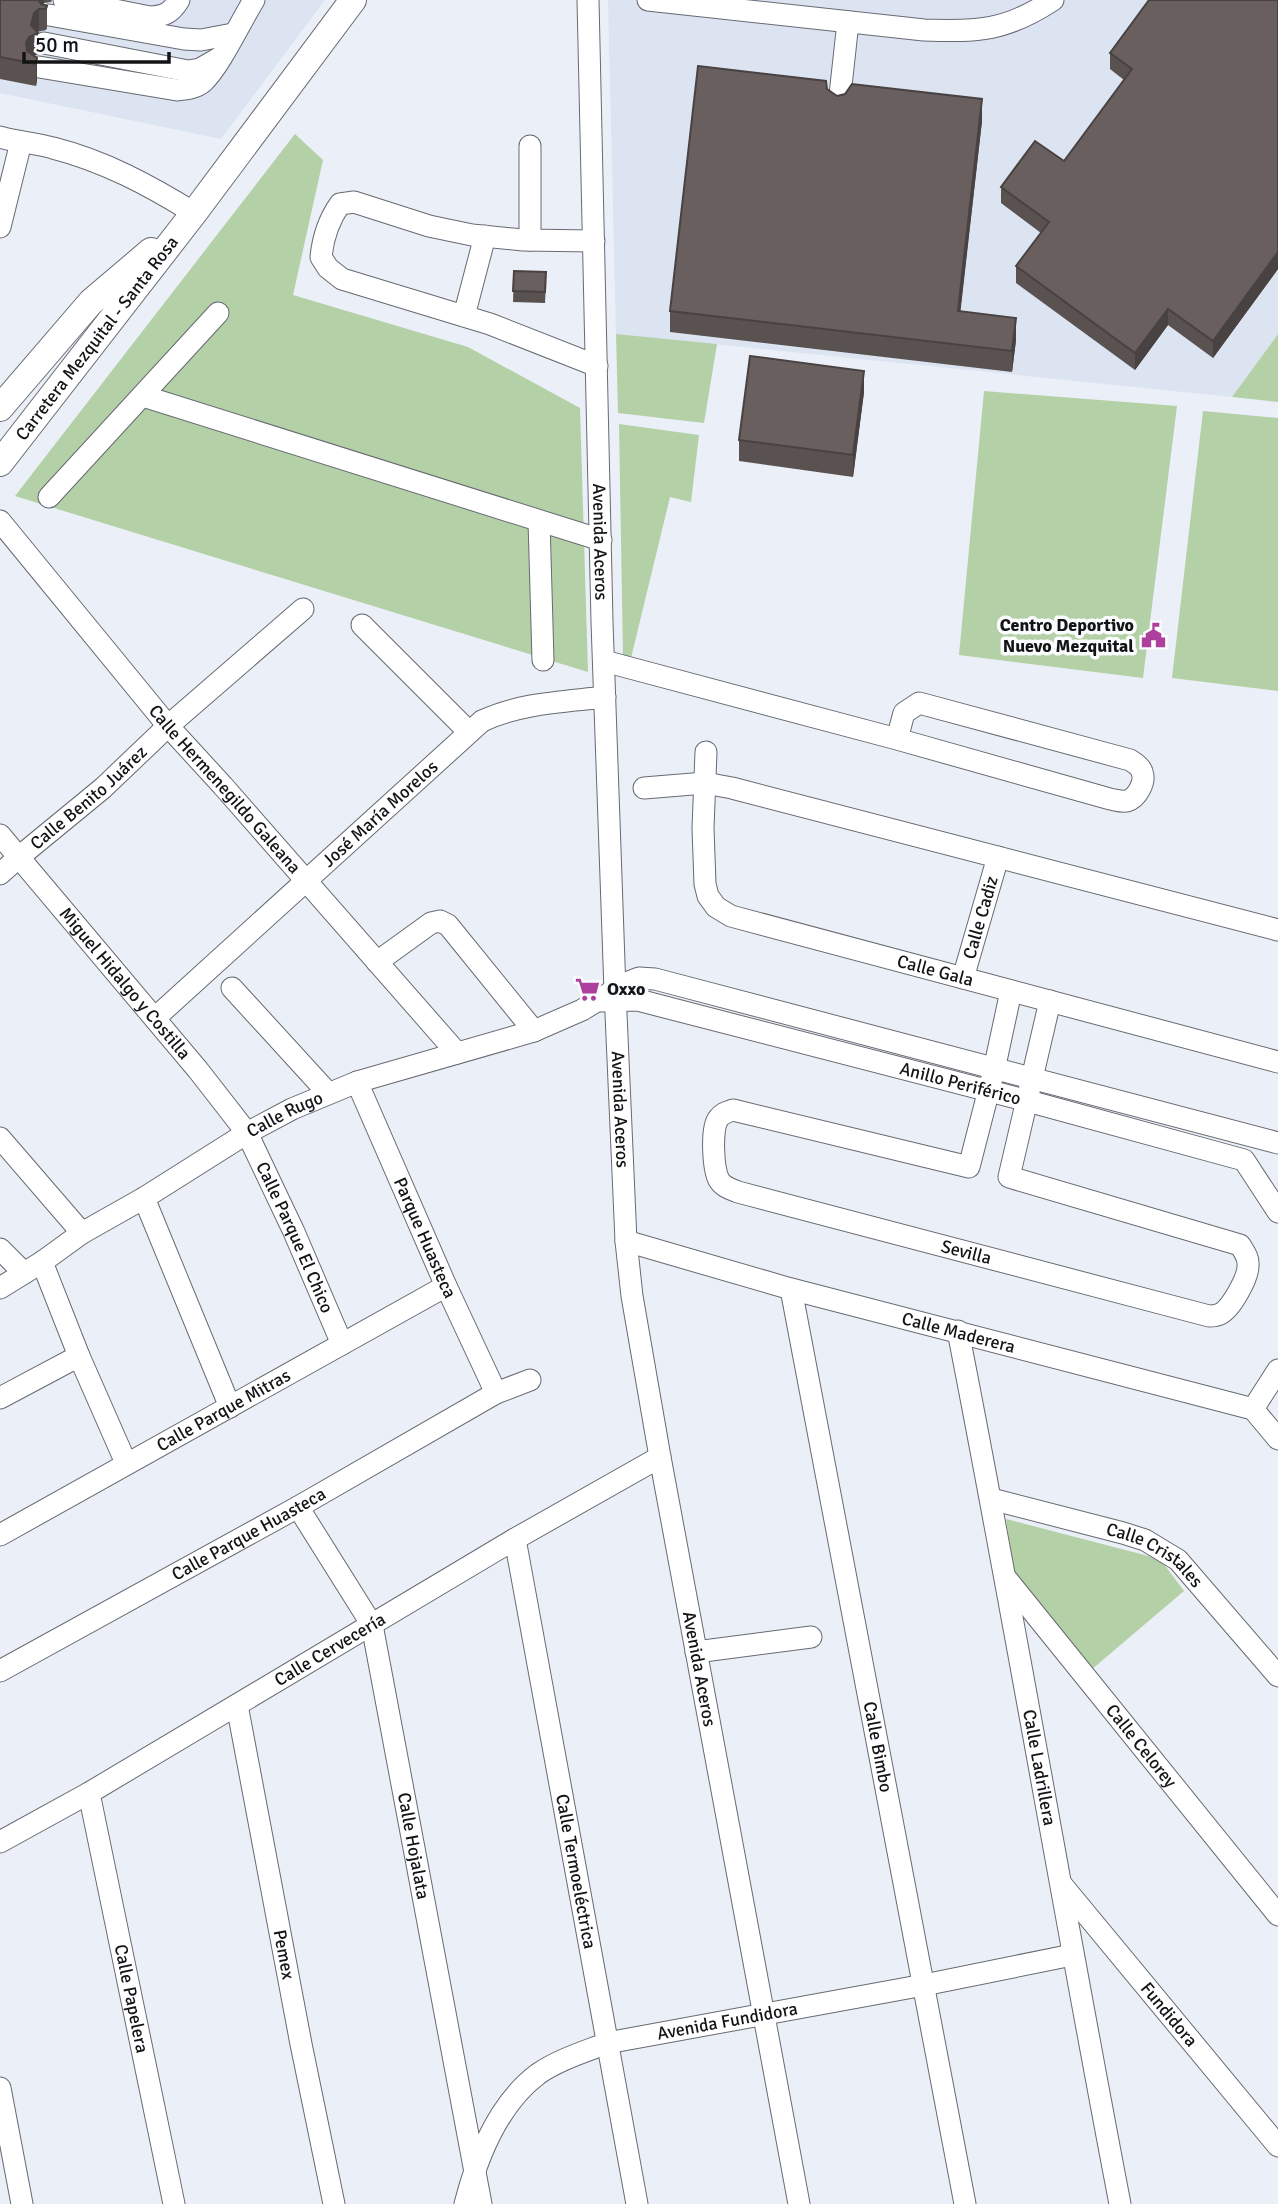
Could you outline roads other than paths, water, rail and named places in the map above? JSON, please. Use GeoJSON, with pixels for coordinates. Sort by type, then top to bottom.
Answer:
{"type":"FeatureCollection","features":[{"type":"Feature","properties":{"kind":"main road","name":"Carretera Mezquital - Santa Rosa"},"geometry":{"type":"LineString","coordinates":[[0,463],[194,213],[353,0]]}},
{"type":"Feature","properties":{"kind":"main road","name":"Carretera Mezquital - Santa Rosa"},"geometry":{"type":"LineString","coordinates":[[0,408],[91,302],[194,213]]}},
{"type":"Feature","properties":{"kind":"street"},"geometry":{"type":"LineString","coordinates":[[56,7],[150,17],[165,16],[179,0]]}},
{"type":"Feature","properties":{"kind":"street"},"geometry":{"type":"LineString","coordinates":[[40,67],[177,90],[190,89],[203,82],[254,0]]}},
{"type":"Feature","properties":{"kind":"street","name":"Avenida Aceros"},"geometry":{"type":"LineString","coordinates":[[588,0],[605,697],[609,997],[626,1241],[632,1296],[660,1457],[799,2204]]}},
{"type":"Feature","properties":{"kind":"street"},"geometry":{"type":"LineString","coordinates":[[648,0],[962,32],[990,29],[1016,20],[1053,0]]}},
{"type":"Feature","properties":{"kind":"street"},"geometry":{"type":"LineString","coordinates":[[56,7],[184,39],[201,40],[233,34]]}},
{"type":"Feature","properties":{"kind":"street"},"geometry":{"type":"LineString","coordinates":[[839,104],[848,22]]}},
{"type":"Feature","properties":{"kind":"street"},"geometry":{"type":"LineString","coordinates":[[44,43],[188,71],[200,69],[220,57]]}},
{"type":"Feature","properties":{"kind":"street"},"geometry":{"type":"LineString","coordinates":[[0,226],[10,140],[51,147],[98,162],[136,178],[194,213]]}},
{"type":"Feature","properties":{"kind":"street"},"geometry":{"type":"LineString","coordinates":[[530,146],[530,240]]}},
{"type":"Feature","properties":{"kind":"street"},"geometry":{"type":"LineString","coordinates":[[594,241],[485,236],[429,226],[354,202],[340,204],[330,219],[322,241],[321,257],[328,268],[342,279],[490,324],[597,366]]}},
{"type":"Feature","properties":{"kind":"street"},"geometry":{"type":"LineString","coordinates":[[464,316],[485,236]]}},
{"type":"Feature","properties":{"kind":"street"},"geometry":{"type":"LineString","coordinates":[[49,497],[218,313]]}},
{"type":"Feature","properties":{"kind":"street"},"geometry":{"type":"LineString","coordinates":[[143,396],[601,540]]}},
{"type":"Feature","properties":{"kind":"street","name":"Calle Hermenegildo Galeana"},"geometry":{"type":"LineString","coordinates":[[0,521],[168,726],[457,1053]]}},
{"type":"Feature","properties":{"kind":"street"},"geometry":{"type":"LineString","coordinates":[[539,521],[543,660]]}},
{"type":"Feature","properties":{"kind":"street","name":"Calle Benito Juárez"},"geometry":{"type":"LineString","coordinates":[[0,874],[103,789],[168,726],[303,608]]}},
{"type":"Feature","properties":{"kind":"street"},"geometry":{"type":"LineString","coordinates":[[362,625],[469,732]]}},
{"type":"Feature","properties":{"kind":"street"},"geometry":{"type":"LineString","coordinates":[[604,661],[1124,802],[1133,798],[1142,783],[1143,773],[1130,760],[919,703],[904,713],[897,739]]}},
{"type":"Feature","properties":{"kind":"street","name":"José María Morelos"},"geometry":{"type":"LineString","coordinates":[[155,1018],[482,721],[516,708],[605,697]]}},
{"type":"Feature","properties":{"kind":"street","name":"Calle Gala"},"geometry":{"type":"LineString","coordinates":[[706,752],[703,828],[705,884],[708,896],[716,906],[732,916],[1278,1062]]}},
{"type":"Feature","properties":{"kind":"street"},"geometry":{"type":"LineString","coordinates":[[643,788],[705,783],[732,788],[1278,930]]}},
{"type":"Feature","properties":{"kind":"street","name":"Miguel Hidalgo y Costilla"},"geometry":{"type":"LineString","coordinates":[[0,835],[155,1018],[247,1133]]}},
{"type":"Feature","properties":{"kind":"street","name":"Calle Cadiz"},"geometry":{"type":"LineString","coordinates":[[963,978],[998,857]]}},
{"type":"Feature","properties":{"kind":"street"},"geometry":{"type":"LineString","coordinates":[[377,962],[431,923],[448,925],[534,1031]]}},
{"type":"Feature","properties":{"kind":"street","name":"Anillo Periférico"},"geometry":{"type":"LineString","coordinates":[[609,997],[626,983],[639,978],[655,979],[991,1080]]}},
{"type":"Feature","properties":{"kind":"street"},"geometry":{"type":"LineString","coordinates":[[232,988],[328,1093]]}},
{"type":"Feature","properties":{"kind":"street"},"geometry":{"type":"LineString","coordinates":[[991,1080],[1011,991]]}},
{"type":"Feature","properties":{"kind":"street","name":"Anillo Periférico"},"geometry":{"type":"LineString","coordinates":[[609,997],[638,1000],[733,1025],[1278,1143]]}},
{"type":"Feature","properties":{"kind":"street","name":"Calle Rugo"},"geometry":{"type":"LineString","coordinates":[[0,1288],[82,1233],[144,1198],[247,1133],[328,1093],[357,1082],[534,1031],[609,997]]}},
{"type":"Feature","properties":{"kind":"street"},"geometry":{"type":"LineString","coordinates":[[1030,1090],[1051,1001]]}},
{"type":"Feature","properties":{"kind":"street"},"geometry":{"type":"LineString","coordinates":[[733,1025],[738,1003]]}},
{"type":"Feature","properties":{"kind":"street","name":"Sevilla"},"geometry":{"type":"LineString","coordinates":[[991,1080],[969,1167],[733,1110],[724,1112],[717,1120],[715,1129],[715,1166],[719,1179],[725,1186],[738,1192],[1209,1316],[1218,1316],[1227,1309],[1248,1269],[1248,1257],[1240,1245],[1009,1177],[1030,1090]]}},
{"type":"Feature","properties":{"kind":"street","name":"Parque Huasteca"},"geometry":{"type":"LineString","coordinates":[[357,1082],[496,1393]]}},
{"type":"Feature","properties":{"kind":"street","name":"Anillo Periférico"},"geometry":{"type":"LineString","coordinates":[[1030,1090],[1244,1160]]}},
{"type":"Feature","properties":{"kind":"street","name":"Calle Parque El Chico"},"geometry":{"type":"LineString","coordinates":[[247,1133],[294,1232],[342,1344]]}},
{"type":"Feature","properties":{"kind":"street"},"geometry":{"type":"LineString","coordinates":[[1253,1137],[1244,1160],[1278,1212]]}},
{"type":"Feature","properties":{"kind":"street"},"geometry":{"type":"LineString","coordinates":[[0,1138],[82,1233]]}},
{"type":"Feature","properties":{"kind":"street"},"geometry":{"type":"LineString","coordinates":[[144,1198],[230,1407]]}},
{"type":"Feature","properties":{"kind":"street","name":"Calle Maderera"},"geometry":{"type":"LineString","coordinates":[[626,1241],[791,1289],[1253,1409]]}},
{"type":"Feature","properties":{"kind":"street"},"geometry":{"type":"LineString","coordinates":[[0,1250],[33,1267],[79,1356],[126,1463]]}},
{"type":"Feature","properties":{"kind":"street","name":"Calle Parque Mitras"},"geometry":{"type":"LineString","coordinates":[[0,1535],[446,1286]]}},
{"type":"Feature","properties":{"kind":"street","name":"Calle Bimbo"},"geometry":{"type":"LineString","coordinates":[[791,1289],[965,2204]]}},
{"type":"Feature","properties":{"kind":"street","name":"Calle Ladrillera"},"geometry":{"type":"LineString","coordinates":[[958,1331],[1120,2204]]}},
{"type":"Feature","properties":{"kind":"street"},"geometry":{"type":"LineString","coordinates":[[0,1398],[79,1356]]}},
{"type":"Feature","properties":{"kind":"street"},"geometry":{"type":"LineString","coordinates":[[1278,1370],[1253,1409],[1278,1439]]}},
{"type":"Feature","properties":{"kind":"street","name":"Calle Parque Huasteca"},"geometry":{"type":"LineString","coordinates":[[0,1671],[298,1507],[496,1393],[530,1380]]}},
{"type":"Feature","properties":{"kind":"street","name":"Calle Cervecería"},"geometry":{"type":"LineString","coordinates":[[0,1842],[89,1793],[515,1538],[660,1457]]}},
{"type":"Feature","properties":{"kind":"street","name":"Calle Cristales"},"geometry":{"type":"LineString","coordinates":[[991,1499],[1145,1540],[1162,1549],[1178,1560],[1278,1676]]}},
{"type":"Feature","properties":{"kind":"street","name":"Calle Hojalata"},"geometry":{"type":"LineString","coordinates":[[298,1507],[372,1625],[481,2204]]}},
{"type":"Feature","properties":{"kind":"street","name":"Calle Termoeléctrica"},"geometry":{"type":"LineString","coordinates":[[515,1538],[636,2204]]}},
{"type":"Feature","properties":{"kind":"street","name":"Calle Celorey"},"geometry":{"type":"LineString","coordinates":[[1004,1576],[1278,1915]]}},
{"type":"Feature","properties":{"kind":"street"},"geometry":{"type":"LineString","coordinates":[[696,1652],[811,1637]]}},
{"type":"Feature","properties":{"kind":"street","name":"Pemex"},"geometry":{"type":"LineString","coordinates":[[237,1705],[334,2204]]}},
{"type":"Feature","properties":{"kind":"street","name":"Calle Papelera"},"geometry":{"type":"LineString","coordinates":[[89,1793],[174,2204]]}},
{"type":"Feature","properties":{"kind":"street","name":"Fundidora"},"geometry":{"type":"LineString","coordinates":[[1060,1883],[1278,2146]]}},
{"type":"Feature","properties":{"kind":"street","name":"Avenida Fundidora"},"geometry":{"type":"LineString","coordinates":[[465,2204],[474,2169],[509,2103],[538,2074],[571,2057],[607,2043],[1072,1955]]}},
{"type":"Feature","properties":{"kind":"street"},"geometry":{"type":"LineString","coordinates":[[0,2088],[22,2204]]}},
{"type":"Feature","properties":{"kind":"place","name":"Centro Deportivo Nuevo Mezquital"},"geometry":{"type":"Point","coordinates":[1154,635]}},
{"type":"Feature","properties":{"kind":"place","name":"Oxxo"},"geometry":{"type":"Point","coordinates":[587,989]}}]}
